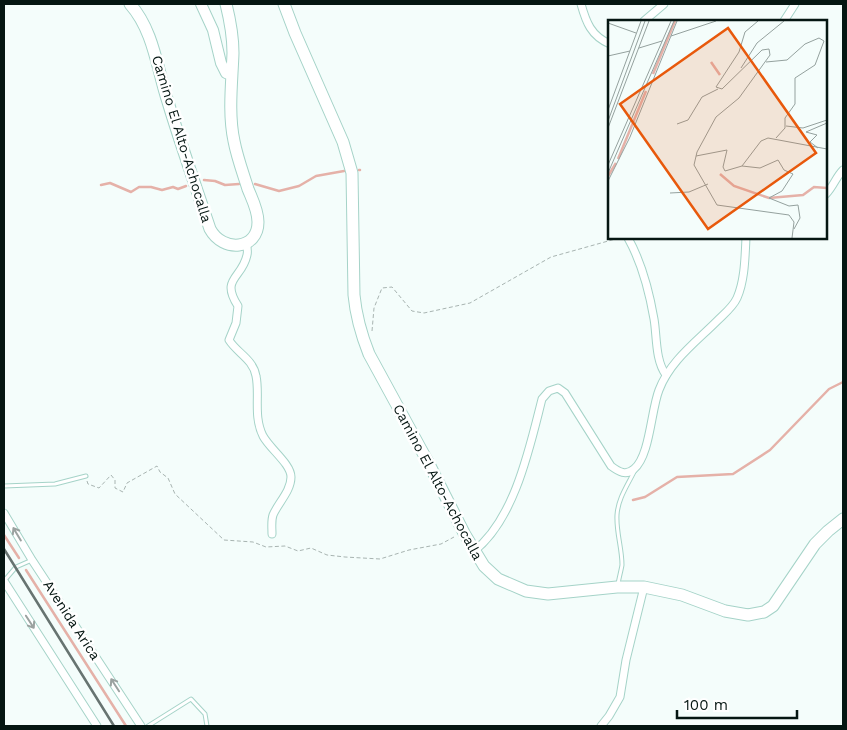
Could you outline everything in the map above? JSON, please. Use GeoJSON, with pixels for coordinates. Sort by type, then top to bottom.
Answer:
{"type":"FeatureCollection","features":[{"type":"Feature","properties":{"kind":"main road","name":"Camino El Alto-Achocalla"},"geometry":{"type":"LineString","coordinates":[[130,4],[147,28],[168,101],[210,229],[214,237],[220,242],[237,245],[246,242]]}},
{"type":"Feature","properties":{"kind":"main road"},"geometry":{"type":"LineString","coordinates":[[201,4],[213,30],[221,63],[226,73],[231,76]]}},
{"type":"Feature","properties":{"kind":"main road"},"geometry":{"type":"LineString","coordinates":[[226,4],[231,26],[233,52],[231,76],[234,140],[242,171],[258,214],[258,223],[253,237],[246,242]]}},
{"type":"Feature","properties":{"kind":"main road","name":"Camino El Alto-Achocalla"},"geometry":{"type":"LineString","coordinates":[[284,4],[343,142],[352,173],[354,295],[356,314],[362,338],[474,551],[484,566],[498,579],[526,591],[548,594],[617,587],[644,587],[682,595],[724,611],[748,615],[764,612],[773,606],[815,544],[843,519]]}},
{"type":"Feature","properties":{"kind":"street"},"geometry":{"type":"LineString","coordinates":[[581,4],[588,26],[602,41],[608,43]]}},
{"type":"Feature","properties":{"kind":"street"},"geometry":{"type":"LineString","coordinates":[[645,20],[664,4]]}},
{"type":"Feature","properties":{"kind":"street"},"geometry":{"type":"LineString","coordinates":[[785,20],[795,4]]}},
{"type":"Feature","properties":{"kind":"street"},"geometry":{"type":"LineString","coordinates":[[827,193],[843,170]]}},
{"type":"Feature","properties":{"kind":"street"},"geometry":{"type":"LineString","coordinates":[[629,239],[639,257],[656,330],[660,364],[666,375]]}},
{"type":"Feature","properties":{"kind":"street"},"geometry":{"type":"LineString","coordinates":[[474,551],[484,543],[503,516],[516,489],[525,464],[542,399],[549,391],[558,388],[565,393],[611,466],[621,473],[629,472],[636,468],[647,442],[658,391],[666,375],[677,360],[729,309],[737,298],[746,239]]}},
{"type":"Feature","properties":{"kind":"street"},"geometry":{"type":"LineString","coordinates":[[246,242],[248,254],[230,284],[231,296],[238,306],[236,323],[229,340],[252,363],[256,376],[256,408],[262,435],[271,449],[286,464],[291,476],[287,490],[272,517],[272,534]]}},
{"type":"Feature","properties":{"kind":"street","name":"Avenida Arica"},"geometry":{"type":"LineString","coordinates":[[4,513],[32,560],[142,726]]}},
{"type":"Feature","properties":{"kind":"street"},"geometry":{"type":"LineString","coordinates":[[4,581],[97,726]]}},
{"type":"Feature","properties":{"kind":"street"},"geometry":{"type":"LineString","coordinates":[[601,726],[610,716],[620,697],[626,660],[644,587]]}},
{"type":"Feature","properties":{"kind":"lane"},"geometry":{"type":"LineString","coordinates":[[617,587],[622,566],[617,534],[617,514],[620,499],[636,468]]}},
{"type":"Feature","properties":{"kind":"lane"},"geometry":{"type":"LineString","coordinates":[[4,486],[55,484],[86,476]]}},
{"type":"Feature","properties":{"kind":"lane"},"geometry":{"type":"LineString","coordinates":[[4,581],[16,567],[32,560]]}},
{"type":"Feature","properties":{"kind":"lane"},"geometry":{"type":"LineString","coordinates":[[148,726],[191,699],[204,714],[207,726]]}},
{"type":"Feature","properties":{"kind":"path"},"geometry":{"type":"LineString","coordinates":[[371,336],[374,308],[382,288],[392,287],[412,311],[424,313],[470,303],[551,257],[615,239]]}},
{"type":"Feature","properties":{"kind":"path"},"geometry":{"type":"LineString","coordinates":[[86,476],[88,484],[99,488],[111,475],[116,480],[115,488],[123,492],[126,483],[157,466],[160,472],[168,478],[175,494],[224,540],[253,542],[266,547],[285,546],[298,551],[311,548],[345,558],[380,560],[409,550],[441,544],[464,533]]}},
{"type":"Feature","properties":{"kind":"waterway"},"geometry":{"type":"LineString","coordinates":[[255,184],[279,191],[299,186],[316,176],[344,171]]}},
{"type":"Feature","properties":{"kind":"waterway"},"geometry":{"type":"LineString","coordinates":[[204,180],[215,181],[225,185],[239,184]]}},
{"type":"Feature","properties":{"kind":"waterway"},"geometry":{"type":"LineString","coordinates":[[101,185],[110,183],[131,192],[139,187],[151,187],[162,190],[173,187],[178,189],[186,186]]}},
{"type":"Feature","properties":{"kind":"waterway"},"geometry":{"type":"LineString","coordinates":[[633,500],[645,497],[677,477],[733,474],[770,450],[829,389],[843,382]]}},
{"type":"Feature","properties":{"kind":"waterway"},"geometry":{"type":"LineString","coordinates":[[4,535],[19,558]]}},
{"type":"Feature","properties":{"kind":"waterway"},"geometry":{"type":"LineString","coordinates":[[26,570],[126,726]]}},
{"type":"Feature","properties":{"kind":"railway"},"geometry":{"type":"LineString","coordinates":[[4,549],[114,726]]}}]}
